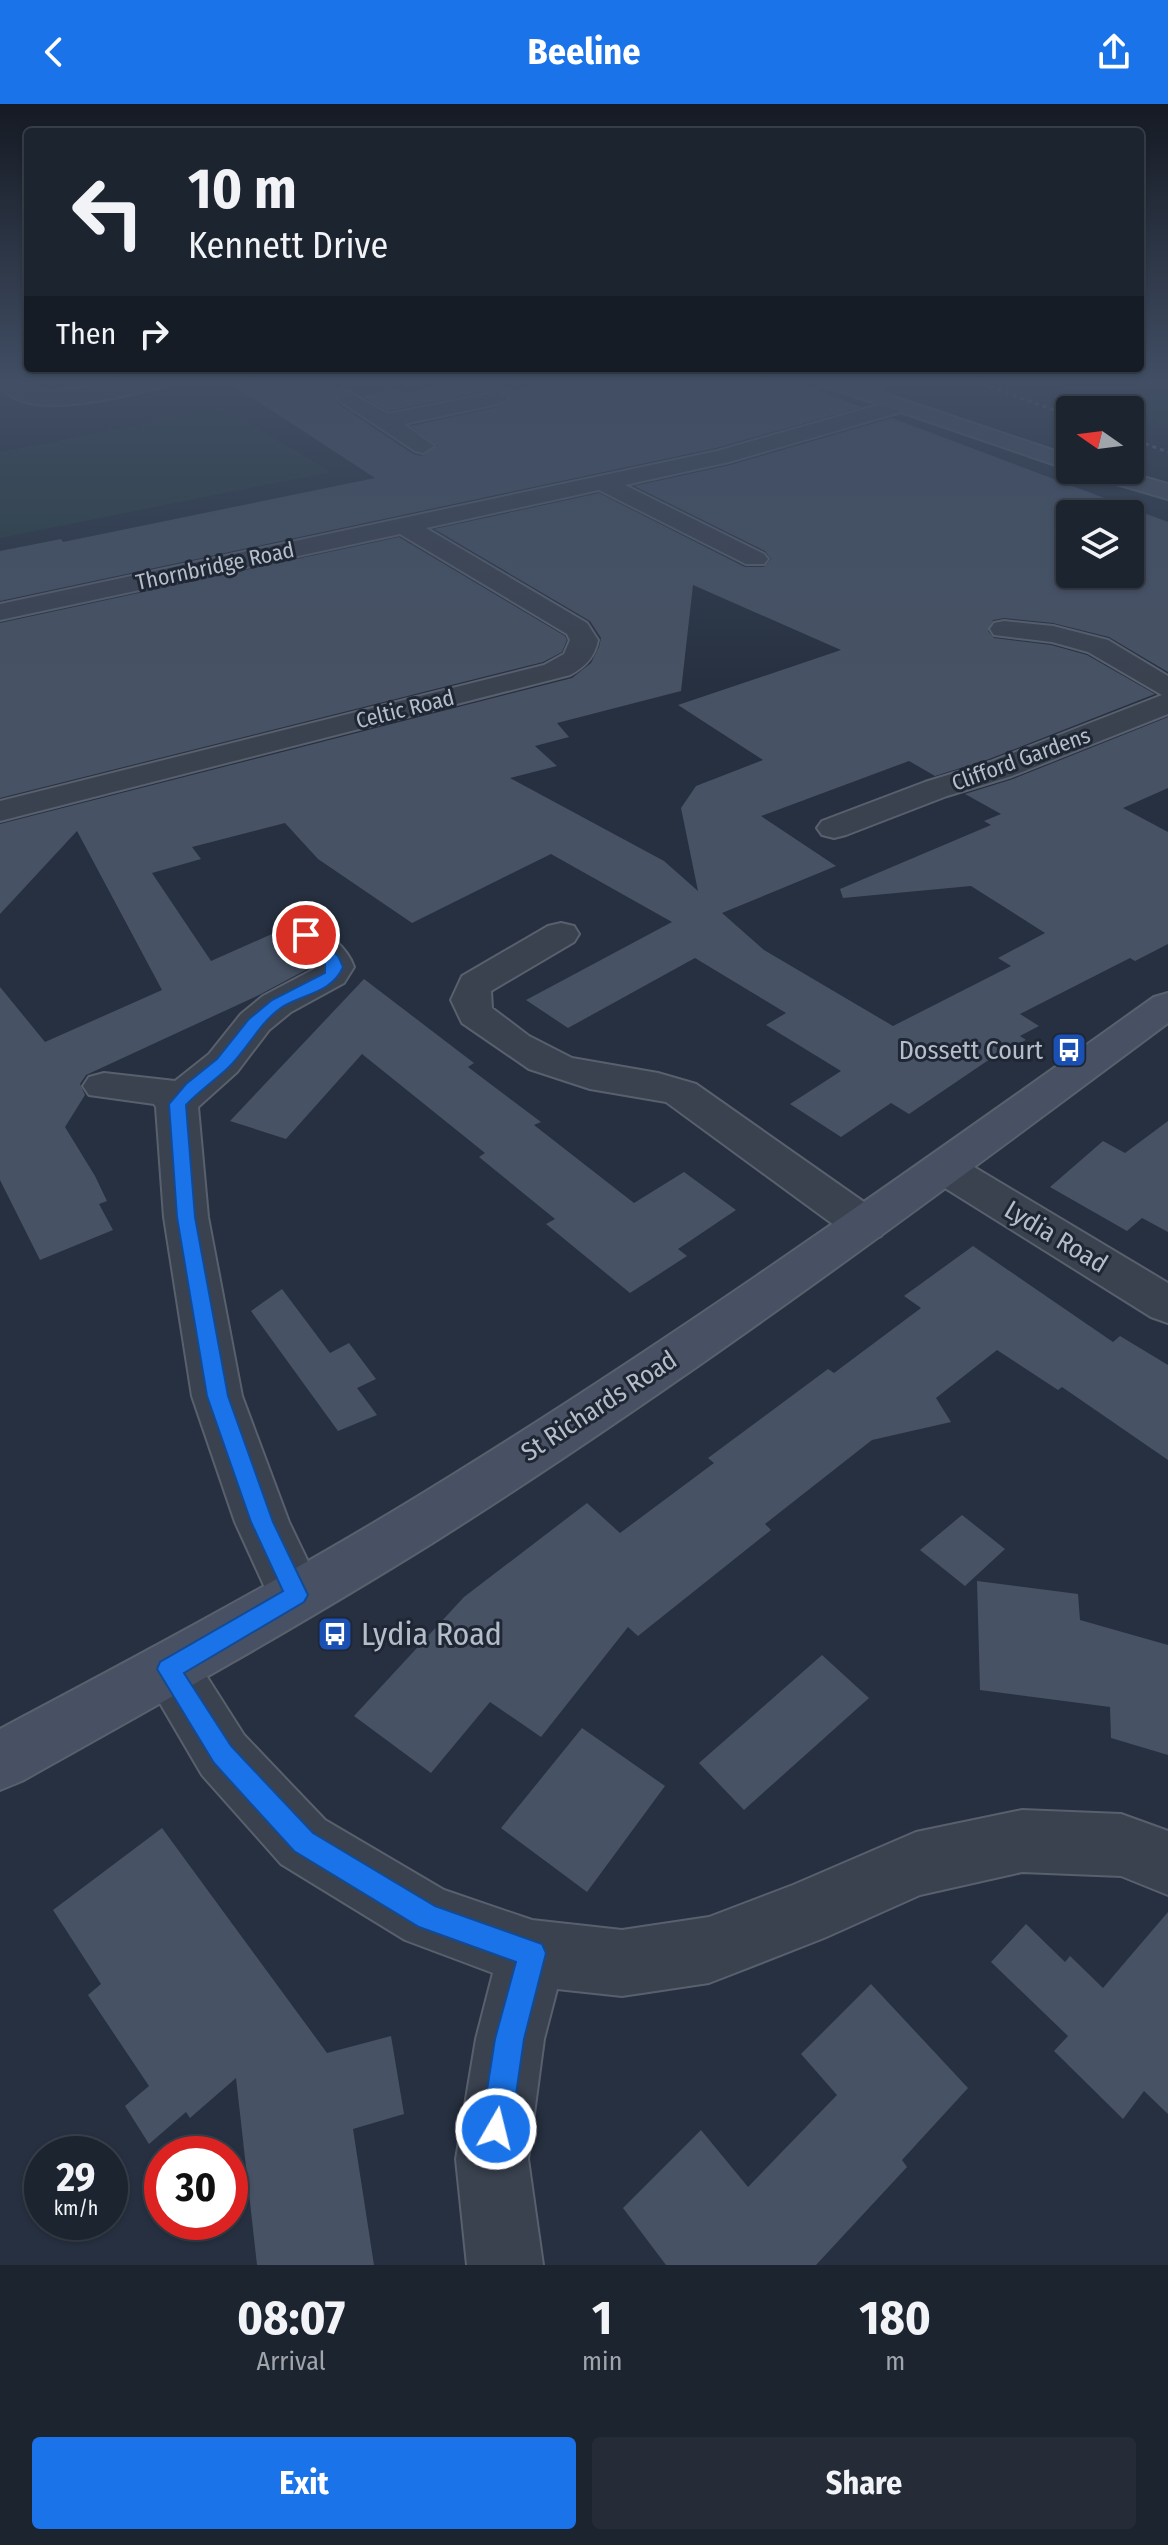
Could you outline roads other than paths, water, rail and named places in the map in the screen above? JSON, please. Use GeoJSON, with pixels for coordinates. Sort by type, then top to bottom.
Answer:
{"type":"FeatureCollection","features":[{"type":"Feature","properties":{"kind":"street","name":"Thornbridge Road"},"geometry":{"type":"LineString","coordinates":[[0,612],[608,482]]}},
{"type":"Feature","properties":{"kind":"street"},"geometry":{"type":"LineString","coordinates":[[603,483],[755,559]]}},
{"type":"Feature","properties":{"kind":"street"},"geometry":{"type":"LineString","coordinates":[[1141,484],[1168,492]]}},
{"type":"Feature","properties":{"kind":"street","name":"Celtic Road"},"geometry":{"type":"LineString","coordinates":[[0,811],[554,671],[573,662],[583,652],[584,640],[577,629],[403,525]]}},
{"type":"Feature","properties":{"kind":"street"},"geometry":{"type":"LineString","coordinates":[[1004,629],[1053,634],[1098,646],[1168,688]]}},
{"type":"Feature","properties":{"kind":"street","name":"Clifford Gardens"},"geometry":{"type":"LineString","coordinates":[[834,828],[1001,769],[1168,703]]}},
{"type":"Feature","properties":{"kind":"street"},"geometry":{"type":"LineString","coordinates":[[874,812],[909,835]]}},
{"type":"Feature","properties":{"kind":"street"},"geometry":{"type":"LineString","coordinates":[[561,934],[475,984],[469,995],[476,1015],[533,1058],[555,1067],[591,1077],[658,1084],[681,1093],[865,1225]]}},
{"type":"Feature","properties":{"kind":"street"},"geometry":{"type":"LineString","coordinates":[[177,1104],[223,1063],[266,1013],[331,975],[335,967],[333,960],[306,935]]}},
{"type":"Feature","properties":{"kind":"street","name":"St Richards Road"},"geometry":{"type":"LineString","coordinates":[[0,1761],[169,1669],[470,1491],[682,1352],[865,1225],[1168,1005]]}},
{"type":"Feature","properties":{"kind":"street"},"geometry":{"type":"LineString","coordinates":[[104,1086],[166,1092],[177,1104],[186,1217],[217,1396],[262,1522],[296,1595]]}},
{"type":"Feature","properties":{"kind":"street","name":"Lydia Road"},"geometry":{"type":"LineString","coordinates":[[944,1168],[1168,1305]]}},
{"type":"Feature","properties":{"kind":"street"},"geometry":{"type":"LineString","coordinates":[[169,1669],[223,1755],[303,1842],[428,1917],[532,1953],[622,1963],[709,1950],[801,1915],[916,1864],[1022,1841],[1121,1845],[1168,1863]]}},
{"type":"Feature","properties":{"kind":"street"},"geometry":{"type":"LineString","coordinates":[[505,2265],[492,2159],[510,2039],[532,1953]]}},
{"type":"Feature","properties":{"kind":"place","name":"Dossett Court"},"geometry":{"type":"Point","coordinates":[1069,1050]}},
{"type":"Feature","properties":{"kind":"place","name":"Lydia Road"},"geometry":{"type":"Point","coordinates":[335,1634]}}]}
